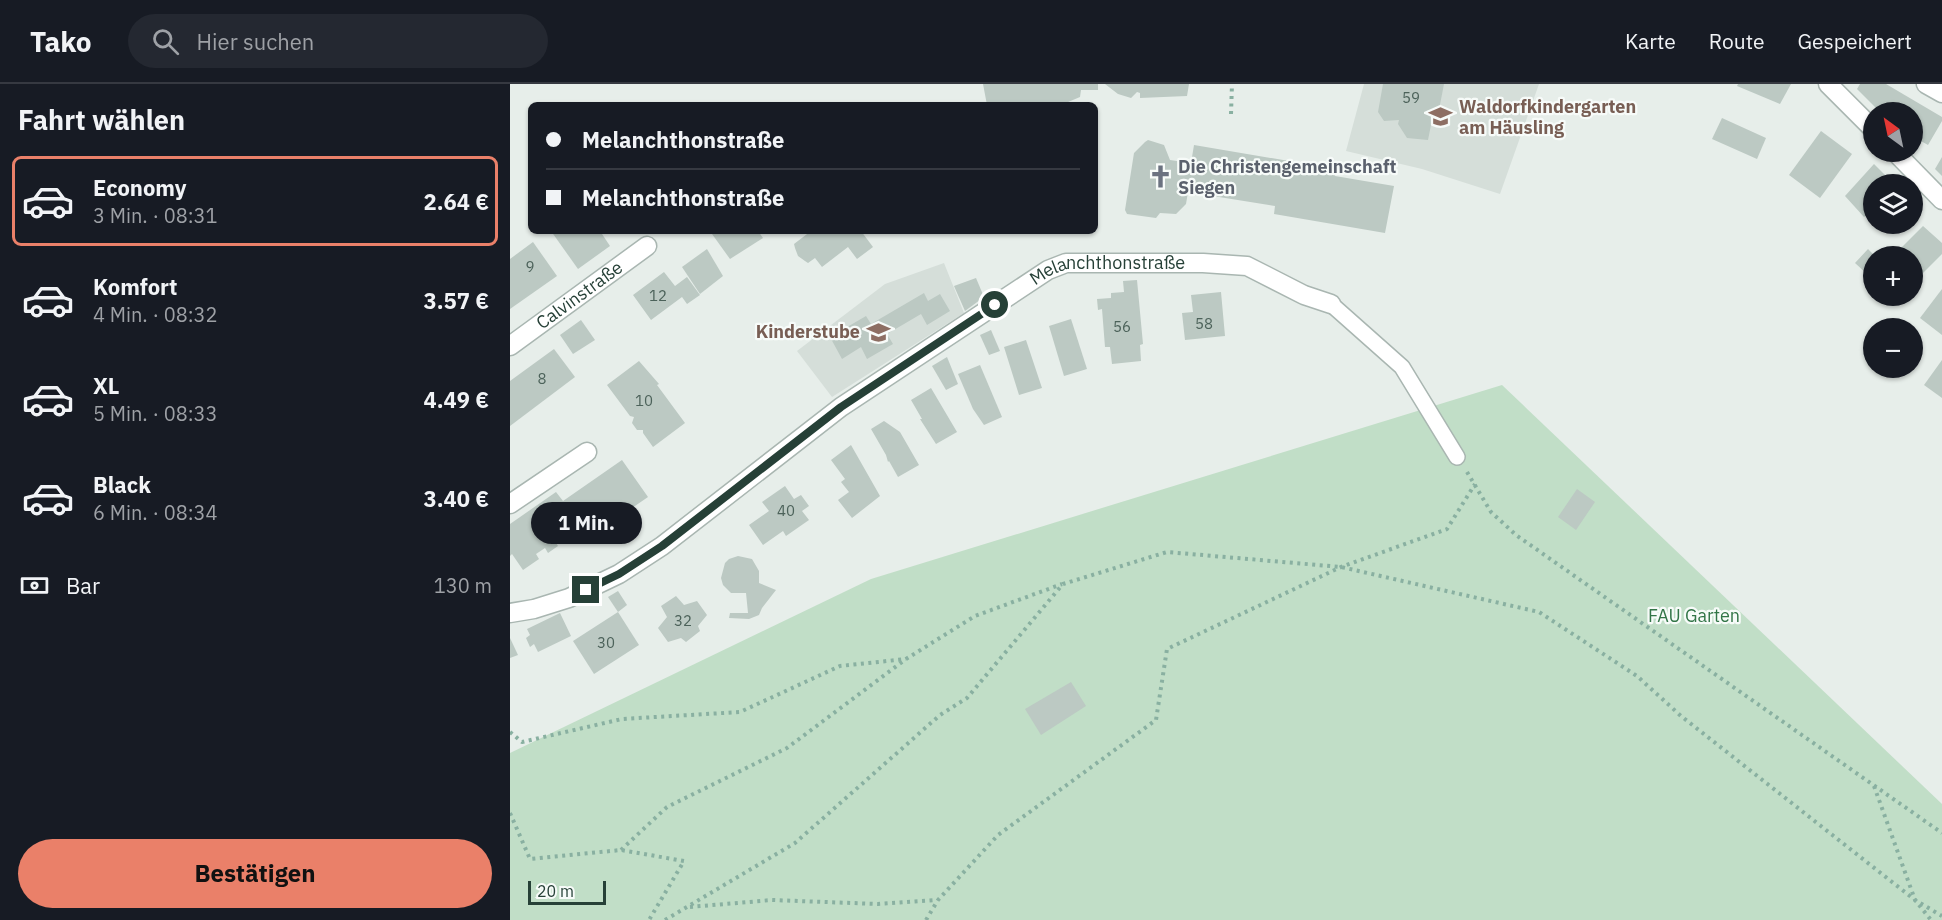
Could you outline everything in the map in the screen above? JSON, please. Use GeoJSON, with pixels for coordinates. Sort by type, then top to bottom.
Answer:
{"type":"FeatureCollection","features":[{"type":"Feature","properties":{"kind":"street"},"geometry":{"type":"LineString","coordinates":[[1828,84],[1863,119]]}},
{"type":"Feature","properties":{"kind":"street"},"geometry":{"type":"LineString","coordinates":[[1926,84],[1942,93]]}},
{"type":"Feature","properties":{"kind":"street"},"geometry":{"type":"LineString","coordinates":[[1905,162],[1942,200]]}},
{"type":"Feature","properties":{"kind":"street","name":"Calvinstraße"},"geometry":{"type":"LineString","coordinates":[[510,346],[647,246]]}},
{"type":"Feature","properties":{"kind":"street","name":"Melanchthonstraße"},"geometry":{"type":"LineString","coordinates":[[510,613],[534,609],[569,598],[619,574],[662,546],[841,407],[1048,270],[1066,263],[1203,263],[1247,266],[1304,294],[1331,304]]}},
{"type":"Feature","properties":{"kind":"street"},"geometry":{"type":"LineString","coordinates":[[510,504],[587,452]]}},
{"type":"Feature","properties":{"kind":"lane"},"geometry":{"type":"LineString","coordinates":[[1331,304],[1402,367],[1456,457]]}},
{"type":"Feature","properties":{"kind":"path"},"geometry":{"type":"LineString","coordinates":[[1231,114],[1232,84]]}},
{"type":"Feature","properties":{"kind":"path"},"geometry":{"type":"LineString","coordinates":[[926,920],[938,900],[998,835],[1156,720],[1167,650],[1341,567],[1447,529],[1475,484],[1491,512],[1516,535],[1942,833]]}},
{"type":"Feature","properties":{"kind":"path"},"geometry":{"type":"LineString","coordinates":[[621,850],[667,807],[788,748],[906,659],[975,616],[1063,584],[1167,552],[1341,567],[1539,612],[1637,676],[1681,716],[1915,900],[1942,916]]}},
{"type":"Feature","properties":{"kind":"path"},"geometry":{"type":"LineString","coordinates":[[665,920],[795,843],[940,715],[967,698],[1063,584]]}},
{"type":"Feature","properties":{"kind":"path"},"geometry":{"type":"LineString","coordinates":[[510,732],[522,742],[621,719],[740,712],[840,666],[906,659]]}},
{"type":"Feature","properties":{"kind":"path"},"geometry":{"type":"LineString","coordinates":[[1874,786],[1915,900],[1931,920]]}},
{"type":"Feature","properties":{"kind":"path"},"geometry":{"type":"LineString","coordinates":[[510,813],[530,860],[621,850],[684,861],[649,920]]}},
{"type":"Feature","properties":{"kind":"path"},"geometry":{"type":"LineString","coordinates":[[687,907],[772,900],[878,904],[938,900]]}},
{"type":"Feature","properties":{"kind":"shaded area","name":"Waldorfkindergarten am Häusling"},"geometry":{"type":"Polygon","coordinates":[[[1364,84],[1539,84],[1500,194],[1422,169],[1346,151],[1364,84]]]}},
{"type":"Feature","properties":{"kind":"shaded area","name":"Kinderstube"},"geometry":{"type":"Polygon","coordinates":[[[944,263],[964,313],[832,397],[797,351],[885,284],[944,263]]]}},
{"type":"Feature","properties":{"kind":"green space","name":"FAU Garten"},"geometry":{"type":"Polygon","coordinates":[[[1502,385],[1942,804],[1942,920],[510,920],[510,753],[871,579],[1502,385]]]}},
{"type":"Feature","properties":{"kind":"building"},"geometry":{"type":"Polygon","coordinates":[[[983,84],[1098,84],[1098,90],[1081,90],[1080,97],[1068,102],[986,102],[983,84]]]}},
{"type":"Feature","properties":{"kind":"building"},"geometry":{"type":"Polygon","coordinates":[[[1105,84],[1189,84],[1187,96],[1140,98],[1140,93],[1137,92],[1131,98],[1118,94],[1105,84]]]}},
{"type":"Feature","properties":{"kind":"building"},"geometry":{"type":"Polygon","coordinates":[[[1383,84],[1444,84],[1438,115],[1432,120],[1428,140],[1407,138],[1398,124],[1399,120],[1384,121],[1378,112],[1383,84]]]}},
{"type":"Feature","properties":{"kind":"building"},"geometry":{"type":"Polygon","coordinates":[[[1738,84],[1791,84],[1780,104],[1737,86],[1738,84]]]}},
{"type":"Feature","properties":{"kind":"building"},"geometry":{"type":"Polygon","coordinates":[[[1860,84],[1886,84],[1917,102],[1870,102],[1857,89],[1860,84]]]}},
{"type":"Feature","properties":{"kind":"building"},"geometry":{"type":"Polygon","coordinates":[[[1923,106],[1942,117],[1928,145],[1923,142],[1923,106]]]}},
{"type":"Feature","properties":{"kind":"building"},"geometry":{"type":"Polygon","coordinates":[[[1722,118],[1766,138],[1757,159],[1712,139],[1722,118]]]}},
{"type":"Feature","properties":{"kind":"building"},"geometry":{"type":"Polygon","coordinates":[[[1821,131],[1852,154],[1820,198],[1789,175],[1821,131]]]}},
{"type":"Feature","properties":{"kind":"building"},"geometry":{"type":"Polygon","coordinates":[[[1148,140],[1164,145],[1170,160],[1191,163],[1194,145],[1336,169],[1335,176],[1394,186],[1385,233],[1274,214],[1275,206],[1188,192],[1186,204],[1176,214],[1160,213],[1156,218],[1127,214],[1125,210],[1134,153],[1148,140]]]}},
{"type":"Feature","properties":{"kind":"building"},"geometry":{"type":"Polygon","coordinates":[[[1942,157],[1942,176],[1935,169],[1942,157]]]}},
{"type":"Feature","properties":{"kind":"building"},"geometry":{"type":"Polygon","coordinates":[[[1874,164],[1884,174],[1865,174],[1874,164]]]}},
{"type":"Feature","properties":{"kind":"building"},"geometry":{"type":"Polygon","coordinates":[[[1863,176],[1863,216],[1845,196],[1863,176]]]}},
{"type":"Feature","properties":{"kind":"building"},"geometry":{"type":"Polygon","coordinates":[[[1923,226],[1942,243],[1942,254],[1923,273],[1923,246],[1903,246],[1915,234],[1923,234],[1923,226]]]}},
{"type":"Feature","properties":{"kind":"building"},"geometry":{"type":"Polygon","coordinates":[[[553,234],[602,234],[610,246],[578,269],[553,234]]]}},
{"type":"Feature","properties":{"kind":"building"},"geometry":{"type":"Polygon","coordinates":[[[712,234],[760,234],[763,238],[730,259],[712,234]]]}},
{"type":"Feature","properties":{"kind":"building"},"geometry":{"type":"Polygon","coordinates":[[[807,234],[863,234],[873,247],[857,259],[848,247],[822,267],[815,258],[808,263],[798,256],[794,244],[807,234]]]}},
{"type":"Feature","properties":{"kind":"building"},"geometry":{"type":"Polygon","coordinates":[[[533,242],[557,276],[510,309],[510,259],[533,242]]]}},
{"type":"Feature","properties":{"kind":"building"},"geometry":{"type":"Polygon","coordinates":[[[707,249],[723,276],[700,294],[682,267],[707,249]]]}},
{"type":"Feature","properties":{"kind":"building"},"geometry":{"type":"Polygon","coordinates":[[[1863,254],[1863,270],[1855,263],[1863,254]]]}},
{"type":"Feature","properties":{"kind":"building"},"geometry":{"type":"Polygon","coordinates":[[[664,272],[675,286],[687,277],[700,295],[687,304],[682,297],[651,320],[633,295],[664,272]]]}},
{"type":"Feature","properties":{"kind":"building"},"geometry":{"type":"Polygon","coordinates":[[[976,278],[984,297],[965,311],[954,286],[976,278]]]}},
{"type":"Feature","properties":{"kind":"building"},"geometry":{"type":"Polygon","coordinates":[[[1137,280],[1143,344],[1140,345],[1141,361],[1112,364],[1110,347],[1105,347],[1102,309],[1098,310],[1097,299],[1111,298],[1111,293],[1124,292],[1123,281],[1137,280]]]}},
{"type":"Feature","properties":{"kind":"building"},"geometry":{"type":"Polygon","coordinates":[[[1942,289],[1942,335],[1923,318],[1920,318],[1942,289]]]}},
{"type":"Feature","properties":{"kind":"building"},"geometry":{"type":"Polygon","coordinates":[[[1221,292],[1225,336],[1185,340],[1182,313],[1193,312],[1191,295],[1221,292]]]}},
{"type":"Feature","properties":{"kind":"building"},"geometry":{"type":"Polygon","coordinates":[[[924,293],[928,301],[940,294],[950,311],[927,325],[921,314],[887,334],[893,344],[867,359],[861,347],[842,359],[830,337],[866,316],[871,324],[924,293]]]}},
{"type":"Feature","properties":{"kind":"building"},"geometry":{"type":"Polygon","coordinates":[[[1071,319],[1087,369],[1064,376],[1049,326],[1071,319]]]}},
{"type":"Feature","properties":{"kind":"building"},"geometry":{"type":"Polygon","coordinates":[[[581,320],[595,340],[573,354],[560,335],[581,320]]]}},
{"type":"Feature","properties":{"kind":"building"},"geometry":{"type":"Polygon","coordinates":[[[991,330],[1000,351],[989,355],[980,335],[991,330]]]}},
{"type":"Feature","properties":{"kind":"building"},"geometry":{"type":"Polygon","coordinates":[[[1026,340],[1042,388],[1019,395],[1004,347],[1026,340]]]}},
{"type":"Feature","properties":{"kind":"building"},"geometry":{"type":"Polygon","coordinates":[[[554,349],[575,377],[510,426],[510,381],[554,349]]]}},
{"type":"Feature","properties":{"kind":"building"},"geometry":{"type":"Polygon","coordinates":[[[947,357],[958,384],[946,390],[932,366],[947,357]]]}},
{"type":"Feature","properties":{"kind":"building"},"geometry":{"type":"Polygon","coordinates":[[[1942,360],[1942,398],[1924,385],[1942,360]]]}},
{"type":"Feature","properties":{"kind":"building"},"geometry":{"type":"Polygon","coordinates":[[[639,361],[659,384],[657,385],[685,423],[653,447],[643,430],[637,430],[632,423],[634,417],[630,416],[607,385],[639,361]]]}},
{"type":"Feature","properties":{"kind":"building"},"geometry":{"type":"Polygon","coordinates":[[[980,365],[1002,417],[984,425],[973,409],[958,374],[980,365]]]}},
{"type":"Feature","properties":{"kind":"building"},"geometry":{"type":"Polygon","coordinates":[[[931,388],[957,432],[936,444],[911,400],[931,388]]]}},
{"type":"Feature","properties":{"kind":"building"},"geometry":{"type":"Polygon","coordinates":[[[884,421],[900,432],[919,465],[898,477],[871,429],[884,421]]]}},
{"type":"Feature","properties":{"kind":"building"},"geometry":{"type":"Polygon","coordinates":[[[851,445],[880,496],[852,518],[838,500],[849,492],[841,482],[845,479],[831,460],[851,445]]]}},
{"type":"Feature","properties":{"kind":"building"},"geometry":{"type":"Polygon","coordinates":[[[622,460],[648,497],[632,508],[629,504],[620,509],[624,514],[613,522],[610,517],[601,523],[605,528],[589,539],[582,529],[567,540],[564,535],[555,541],[558,546],[548,553],[545,548],[536,554],[539,559],[523,570],[512,554],[510,556],[510,524],[556,492],[563,501],[622,460]]]}},
{"type":"Feature","properties":{"kind":"building"},"geometry":{"type":"Polygon","coordinates":[[[785,486],[794,499],[801,495],[809,506],[802,511],[809,520],[786,536],[783,531],[763,545],[749,525],[769,511],[762,502],[785,486]]]}},
{"type":"Feature","properties":{"kind":"building"},"geometry":{"type":"Polygon","coordinates":[[[1577,489],[1595,502],[1576,530],[1558,517],[1577,489]]]}},
{"type":"Feature","properties":{"kind":"building"},"geometry":{"type":"Polygon","coordinates":[[[738,556],[752,559],[759,571],[759,583],[776,590],[759,615],[749,619],[729,618],[730,613],[748,613],[746,593],[731,593],[723,585],[721,578],[725,563],[738,556]]]}},
{"type":"Feature","properties":{"kind":"building"},"geometry":{"type":"Polygon","coordinates":[[[618,591],[627,605],[618,612],[608,597],[618,591]]]}},
{"type":"Feature","properties":{"kind":"building"},"geometry":{"type":"Polygon","coordinates":[[[676,596],[684,605],[697,601],[707,615],[698,626],[700,631],[686,642],[681,638],[668,642],[658,628],[667,617],[661,606],[676,596]]]}},
{"type":"Feature","properties":{"kind":"building"},"geometry":{"type":"Polygon","coordinates":[[[618,612],[639,645],[594,674],[573,641],[618,612]]]}},
{"type":"Feature","properties":{"kind":"building"},"geometry":{"type":"Polygon","coordinates":[[[560,613],[571,636],[538,652],[534,644],[530,647],[526,638],[530,635],[527,629],[560,613]]]}},
{"type":"Feature","properties":{"kind":"building"},"geometry":{"type":"Polygon","coordinates":[[[510,638],[518,655],[510,658],[510,638]]]}},
{"type":"Feature","properties":{"kind":"building"},"geometry":{"type":"Polygon","coordinates":[[[1071,682],[1086,706],[1041,735],[1025,709],[1071,682]]]}},
{"type":"Feature","properties":{"kind":"place","name":"Waldorfkindergarten am Häusling"},"geometry":{"type":"Point","coordinates":[1441,117]}},
{"type":"Feature","properties":{"kind":"place","name":"Die Christengemeinschaft Siegen"},"geometry":{"type":"Point","coordinates":[1160,177]}},
{"type":"Feature","properties":{"kind":"place","name":"Kinderstube"},"geometry":{"type":"Point","coordinates":[878,332]}},
{"type":"Feature","properties":{"kind":"route"},"geometry":{"type":"LineString","coordinates":[[586,590],[619,574],[662,546],[841,407],[995,305]]}}]}
